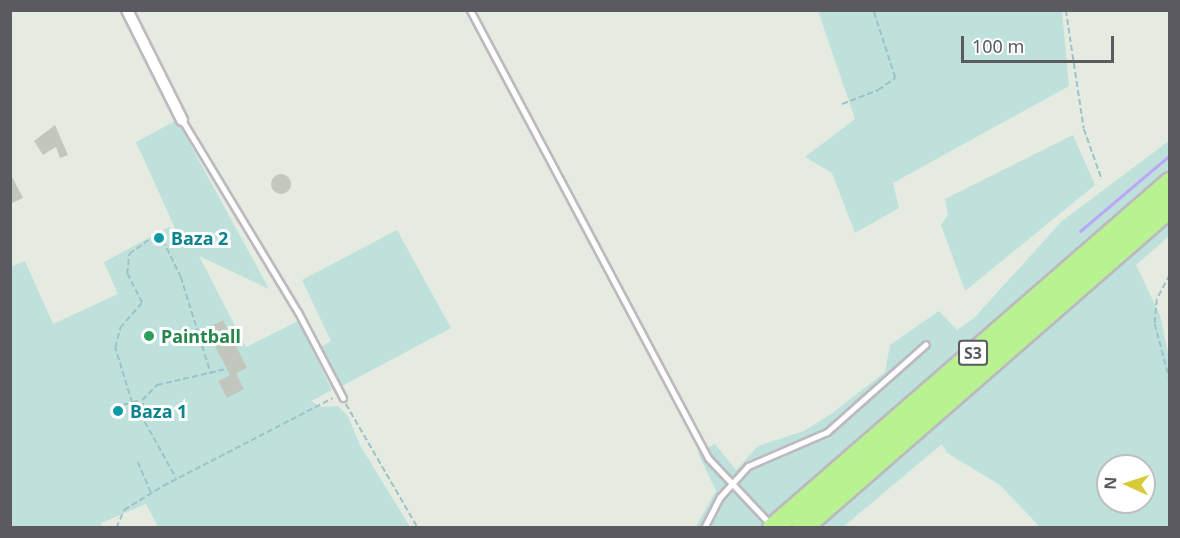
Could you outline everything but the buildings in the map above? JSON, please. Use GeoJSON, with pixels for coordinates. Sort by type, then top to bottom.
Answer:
{"type":"FeatureCollection","features":[{"type":"Feature","properties":{"kind":"highway","name":"S3"},"geometry":{"type":"LineString","coordinates":[[775,526],[1170,183]]}},
{"type":"Feature","properties":{"kind":"highway","name":"S3"},"geometry":{"type":"LineString","coordinates":[[802,528],[1170,207]]}},
{"type":"Feature","properties":{"kind":"street"},"geometry":{"type":"LineString","coordinates":[[127,10],[182,120]]}},
{"type":"Feature","properties":{"kind":"lane"},"geometry":{"type":"LineString","coordinates":[[470,10],[705,453],[731,483],[775,526]]}},
{"type":"Feature","properties":{"kind":"lane"},"geometry":{"type":"LineString","coordinates":[[182,120],[298,312],[342,397]]}},
{"type":"Feature","properties":{"kind":"lane"},"geometry":{"type":"LineString","coordinates":[[704,528],[731,483],[758,458],[827,432],[926,344]]}},
{"type":"Feature","properties":{"kind":"path"},"geometry":{"type":"LineString","coordinates":[[842,104],[878,90],[895,78],[873,10]]}},
{"type":"Feature","properties":{"kind":"path"},"geometry":{"type":"LineString","coordinates":[[1066,10],[1084,129],[1101,177]]}},
{"type":"Feature","properties":{"kind":"path"},"geometry":{"type":"LineString","coordinates":[[177,479],[145,421],[132,403],[116,348],[120,328],[142,303],[127,266],[131,249],[159,232],[181,277],[212,374]]}},
{"type":"Feature","properties":{"kind":"path"},"geometry":{"type":"LineString","coordinates":[[1170,275],[1157,299],[1155,324],[1170,381]]}},
{"type":"Feature","properties":{"kind":"path"},"geometry":{"type":"LineString","coordinates":[[115,407],[142,400],[157,385],[226,369]]}},
{"type":"Feature","properties":{"kind":"path"},"geometry":{"type":"LineString","coordinates":[[116,528],[124,510],[151,493],[342,397],[418,528]]}},
{"type":"Feature","properties":{"kind":"path"},"geometry":{"type":"LineString","coordinates":[[142,400],[145,421]]}},
{"type":"Feature","properties":{"kind":"path"},"geometry":{"type":"LineString","coordinates":[[138,462],[151,493]]}},
{"type":"Feature","properties":{"kind":"shaded area"},"geometry":{"type":"Polygon","coordinates":[[[818,11],[1062,11],[1069,86],[893,183],[899,208],[855,233],[832,173],[805,157],[855,119],[818,11]]]}},
{"type":"Feature","properties":{"kind":"shaded area"},"geometry":{"type":"Polygon","coordinates":[[[177,120],[269,289],[199,256],[246,347],[298,321],[332,390],[311,401],[321,407],[338,406],[348,416],[360,445],[410,527],[158,527],[146,504],[101,523],[103,527],[11,528],[11,267],[25,261],[53,324],[118,294],[104,262],[169,227],[183,246],[136,142],[177,120]]]}},
{"type":"Feature","properties":{"kind":"shaded area"},"geometry":{"type":"Polygon","coordinates":[[[1073,135],[1095,185],[965,291],[941,225],[948,215],[945,199],[1073,135]]]}},
{"type":"Feature","properties":{"kind":"shaded area"},"geometry":{"type":"Polygon","coordinates":[[[1169,141],[1169,236],[1136,265],[1160,315],[1168,353],[1169,527],[1040,527],[1000,485],[947,453],[942,444],[843,527],[695,528],[716,491],[698,453],[715,444],[736,470],[758,446],[804,431],[831,414],[885,372],[890,345],[939,311],[957,330],[974,318],[1062,221],[1169,141]]]}},
{"type":"Feature","properties":{"kind":"shaded area"},"geometry":{"type":"Polygon","coordinates":[[[397,230],[451,328],[342,386],[321,347],[331,341],[302,280],[397,230]]]}},
{"type":"Feature","properties":{"kind":"waterway"},"geometry":{"type":"LineString","coordinates":[[1080,231],[1170,155]]}},
{"type":"Feature","properties":{"kind":"place","name":"Baza 2"},"geometry":{"type":"Point","coordinates":[159,238]}},
{"type":"Feature","properties":{"kind":"place","name":"Paintball"},"geometry":{"type":"Point","coordinates":[149,336]}},
{"type":"Feature","properties":{"kind":"place","name":"Baza 1"},"geometry":{"type":"Point","coordinates":[118,411]}}]}
